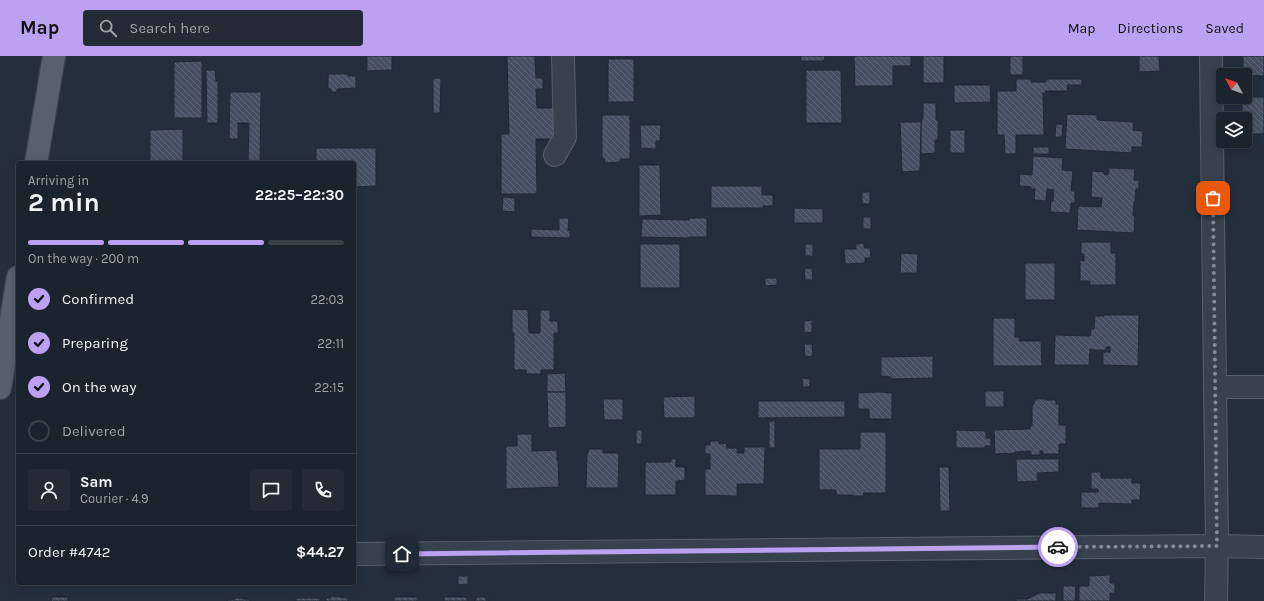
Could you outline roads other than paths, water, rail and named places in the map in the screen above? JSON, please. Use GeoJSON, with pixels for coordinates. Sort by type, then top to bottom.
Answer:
{"type":"FeatureCollection","features":[{"type":"Feature","properties":{"kind":"main road"},"geometry":{"type":"LineString","coordinates":[[36,161],[54,56]]}},
{"type":"Feature","properties":{"kind":"main road"},"geometry":{"type":"LineString","coordinates":[[0,388],[16,289]]}},
{"type":"Feature","properties":{"kind":"street"},"geometry":{"type":"LineString","coordinates":[[555,155],[565,136],[563,56]]}},
{"type":"Feature","properties":{"kind":"street"},"geometry":{"type":"LineString","coordinates":[[1211,56],[1217,546],[1216,601]]}},
{"type":"Feature","properties":{"kind":"street"},"geometry":{"type":"LineString","coordinates":[[1215,387],[1264,387]]}},
{"type":"Feature","properties":{"kind":"street"},"geometry":{"type":"LineString","coordinates":[[356,554],[1264,546]]}}]}
